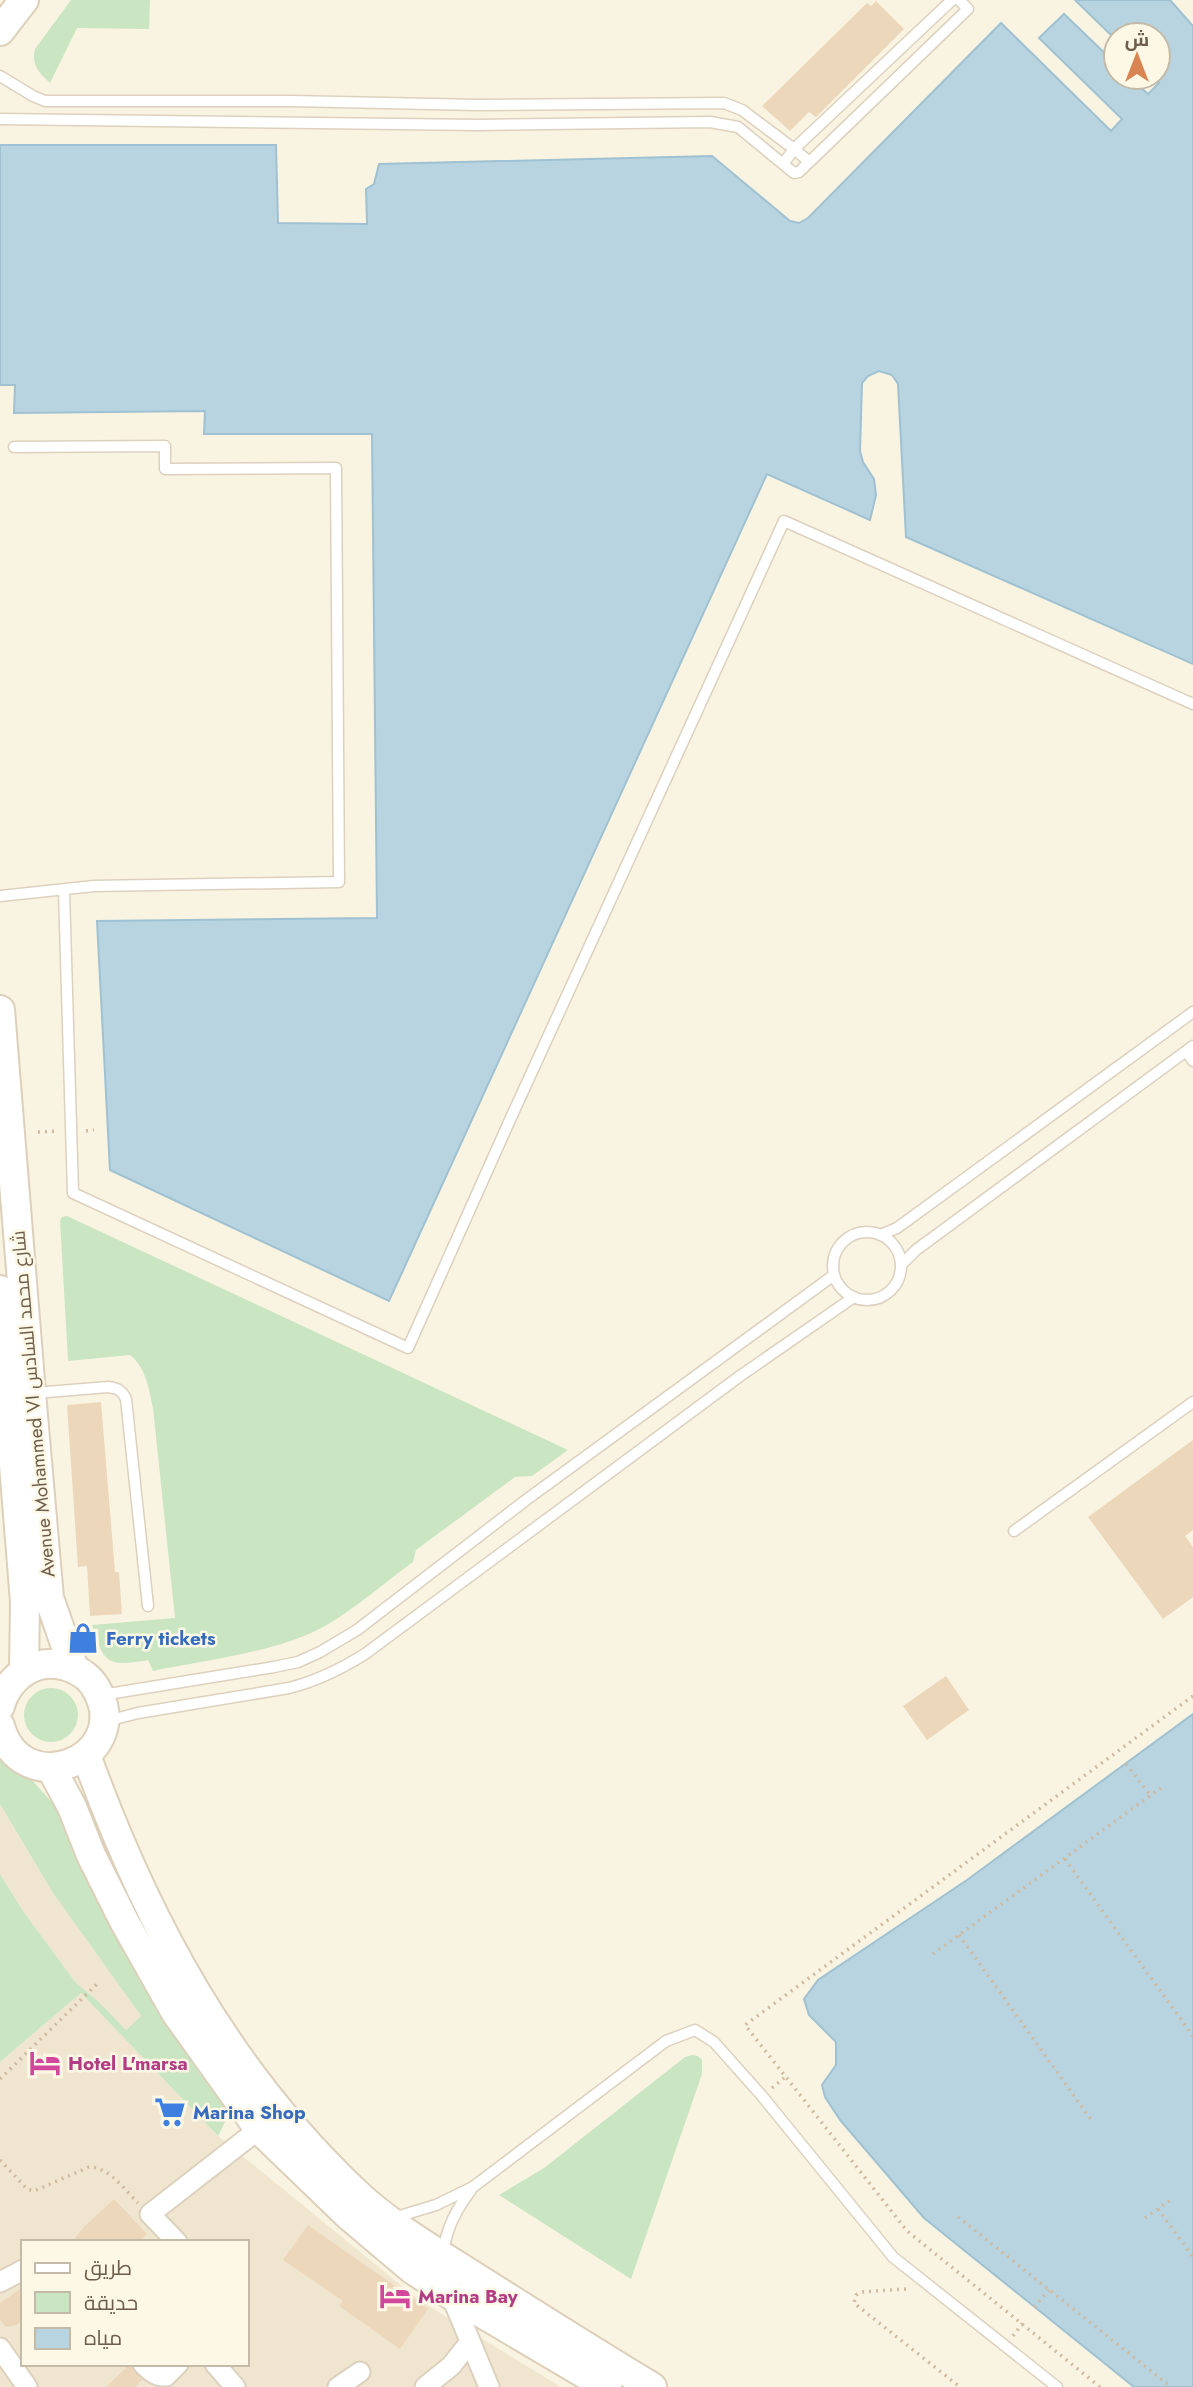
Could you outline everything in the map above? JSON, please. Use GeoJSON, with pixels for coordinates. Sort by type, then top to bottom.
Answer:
{"type":"FeatureCollection","features":[{"type":"Feature","properties":{"kind":"main road"},"geometry":{"type":"LineString","coordinates":[[0,31],[24,0]]}},
{"type":"Feature","properties":{"kind":"main road","name":"Avenue Mohammed VI شارع محمد السادس"},"geometry":{"type":"LineString","coordinates":[[0,1010],[18,1210],[30,1394],[50,1598],[75,1669]]}},
{"type":"Feature","properties":{"kind":"main road","name":"Avenue Mohammed VI شارع محمد السادس"},"geometry":{"type":"LineString","coordinates":[[0,1290],[26,1602],[24,1671]]}},
{"type":"Feature","properties":{"kind":"main road"},"geometry":{"type":"LineString","coordinates":[[44,1664],[75,1669],[89,1680],[102,1709],[98,1740],[86,1755],[69,1765],[40,1767],[21,1758],[6,1743],[1,1716],[8,1687],[24,1671],[44,1664]]}},
{"type":"Feature","properties":{"kind":"main road"},"geometry":{"type":"LineString","coordinates":[[86,1755],[137,1883],[170,1947],[222,2037],[259,2088],[311,2147],[357,2194],[388,2219],[652,2387]]}},
{"type":"Feature","properties":{"kind":"main road"},"geometry":{"type":"LineString","coordinates":[[51,1768],[72,1807],[91,1855],[124,1921],[176,2013],[259,2129],[388,2251],[451,2295],[607,2387]]}},
{"type":"Feature","properties":{"kind":"street"},"geometry":{"type":"LineString","coordinates":[[175,2240],[150,2214],[259,2129]]}},
{"type":"Feature","properties":{"kind":"street"},"geometry":{"type":"LineString","coordinates":[[0,2281],[21,2271]]}},
{"type":"Feature","properties":{"kind":"street"},"geometry":{"type":"LineString","coordinates":[[451,2295],[489,2387]]}},
{"type":"Feature","properties":{"kind":"street"},"geometry":{"type":"LineString","coordinates":[[425,2387],[451,2366],[470,2342]]}},
{"type":"Feature","properties":{"kind":"street"},"geometry":{"type":"LineString","coordinates":[[0,2348],[27,2387]]}},
{"type":"Feature","properties":{"kind":"street"},"geometry":{"type":"LineString","coordinates":[[145,2366],[152,2373],[166,2376],[176,2366]]}},
{"type":"Feature","properties":{"kind":"street"},"geometry":{"type":"LineString","coordinates":[[217,2366],[235,2387]]}},
{"type":"Feature","properties":{"kind":"street"},"geometry":{"type":"LineString","coordinates":[[338,2387],[360,2372]]}},
{"type":"Feature","properties":{"kind":"lane"},"geometry":{"type":"LineString","coordinates":[[783,164],[794,149],[952,0]]}},
{"type":"Feature","properties":{"kind":"lane"},"geometry":{"type":"LineString","coordinates":[[0,118],[479,125],[710,122],[738,127],[794,173],[799,172],[968,9],[959,0]]}},
{"type":"Feature","properties":{"kind":"lane"},"geometry":{"type":"LineString","coordinates":[[0,76],[45,101],[292,101],[478,105],[724,103],[741,110],[794,149],[806,159],[807,164]]}},
{"type":"Feature","properties":{"kind":"lane"},"geometry":{"type":"LineString","coordinates":[[0,896],[94,886],[340,882],[336,468],[165,469],[165,446],[14,447]]}},
{"type":"Feature","properties":{"kind":"lane"},"geometry":{"type":"LineString","coordinates":[[64,891],[73,1194],[408,1348],[784,522],[1193,704]]}},
{"type":"Feature","properties":{"kind":"lane"},"geometry":{"type":"LineString","coordinates":[[1193,1012],[897,1228],[880,1235],[861,1233],[844,1241],[834,1258],[834,1275],[839,1286],[854,1297],[873,1299],[883,1296],[896,1283],[901,1265],[916,1250],[1190,1049],[1193,1061]]}},
{"type":"Feature","properties":{"kind":"lane"},"geometry":{"type":"LineString","coordinates":[[880,1235],[895,1247],[901,1265]]}},
{"type":"Feature","properties":{"kind":"lane"},"geometry":{"type":"LineString","coordinates":[[102,1709],[298,1662],[340,1641],[526,1500],[834,1275]]}},
{"type":"Feature","properties":{"kind":"lane"},"geometry":{"type":"LineString","coordinates":[[102,1709],[138,1713],[289,1688],[309,1683],[344,1667],[740,1376],[854,1297]]}},
{"type":"Feature","properties":{"kind":"lane"},"geometry":{"type":"LineString","coordinates":[[30,1394],[108,1387],[119,1389],[123,1393],[126,1399],[148,1606]]}},
{"type":"Feature","properties":{"kind":"lane"},"geometry":{"type":"LineString","coordinates":[[1014,1531],[1193,1402]]}},
{"type":"Feature","properties":{"kind":"lane"},"geometry":{"type":"LineString","coordinates":[[388,2219],[436,2205],[473,2187],[666,2041],[695,2029],[714,2042],[754,2087],[893,2257],[1057,2387]]}},
{"type":"Feature","properties":{"kind":"lane"},"geometry":{"type":"LineString","coordinates":[[443,2256],[446,2234],[453,2216],[473,2187]]}},
{"type":"Feature","properties":{"kind":"path"},"geometry":{"type":"LineString","coordinates":[[1100,2387],[907,2231],[784,2078],[745,2025],[1193,1696]]}},
{"type":"Feature","properties":{"kind":"path"},"geometry":{"type":"LineString","coordinates":[[1126,1763],[1151,1796]]}},
{"type":"Feature","properties":{"kind":"path"},"geometry":{"type":"LineString","coordinates":[[933,1954],[1162,1787]]}},
{"type":"Feature","properties":{"kind":"path"},"geometry":{"type":"LineString","coordinates":[[1064,1858],[1193,2036]]}},
{"type":"Feature","properties":{"kind":"path"},"geometry":{"type":"LineString","coordinates":[[958,1936],[1091,2121]]}},
{"type":"Feature","properties":{"kind":"path"},"geometry":{"type":"LineString","coordinates":[[0,2079],[97,1984]]}},
{"type":"Feature","properties":{"kind":"path"},"geometry":{"type":"LineString","coordinates":[[0,2160],[27,2189],[34,2191],[89,2167],[97,2167],[106,2171],[150,2214]]}},
{"type":"Feature","properties":{"kind":"path"},"geometry":{"type":"LineString","coordinates":[[1145,2218],[1172,2199]]}},
{"type":"Feature","properties":{"kind":"path"},"geometry":{"type":"LineString","coordinates":[[1158,2209],[1193,2257]]}},
{"type":"Feature","properties":{"kind":"path"},"geometry":{"type":"LineString","coordinates":[[958,2217],[1171,2387]]}},
{"type":"Feature","properties":{"kind":"path"},"geometry":{"type":"LineString","coordinates":[[906,2289],[861,2292],[856,2295],[854,2303],[960,2387]]}},
{"type":"Feature","properties":{"kind":"path"},"geometry":{"type":"LineString","coordinates":[[1034,2307],[1049,2290]]}},
{"type":"Feature","properties":{"kind":"shaded area"},"geometry":{"type":"Polygon","coordinates":[[[0,1804],[53,1893],[141,2016],[126,2030],[76,1983],[23,1911],[0,1874],[0,1804]]]}},
{"type":"Feature","properties":{"kind":"shaded area"},"geometry":{"type":"Polygon","coordinates":[[[81,1993],[218,2136],[419,2300],[561,2387],[0,2387],[0,2062],[81,1993]]]}},
{"type":"Feature","properties":{"kind":"green space"},"geometry":{"type":"Polygon","coordinates":[[[71,0],[150,0],[149,29],[77,28],[50,83],[37,68],[34,60],[35,49],[71,0]]]}},
{"type":"Feature","properties":{"kind":"green space"},"geometry":{"type":"Polygon","coordinates":[[[67,1216],[568,1450],[532,1476],[515,1477],[416,1550],[413,1562],[370,1595],[307,1635],[264,1649],[153,1671],[148,1660],[124,1663],[109,1660],[100,1648],[92,1625],[175,1618],[153,1408],[143,1372],[130,1355],[68,1361],[60,1221],[67,1216]]]}},
{"type":"Feature","properties":{"kind":"green space"},"geometry":{"type":"Polygon","coordinates":[[[51,1688],[70,1696],[78,1715],[70,1734],[51,1742],[32,1734],[24,1715],[32,1696],[51,1688]]]}},
{"type":"Feature","properties":{"kind":"green space"},"geometry":{"type":"Polygon","coordinates":[[[0,1755],[31,1779],[57,1808],[156,2010],[230,2112],[218,2136],[81,1993],[0,2062],[0,1874],[23,1911],[76,1983],[126,2030],[141,2016],[53,1893],[0,1804],[0,1755]]]}},
{"type":"Feature","properties":{"kind":"green space"},"geometry":{"type":"Polygon","coordinates":[[[692,2055],[702,2060],[702,2074],[631,2279],[499,2195],[544,2168],[685,2057],[692,2055]]]}},
{"type":"Feature","properties":{"kind":"water"},"geometry":{"type":"Polygon","coordinates":[[[1075,0],[1170,0],[1193,26],[1193,664],[906,537],[898,384],[892,375],[879,371],[868,376],[862,383],[860,451],[863,462],[874,479],[876,495],[870,520],[767,474],[389,1301],[110,1170],[97,921],[377,918],[372,434],[204,434],[205,411],[14,413],[15,385],[0,385],[0,145],[276,145],[278,223],[367,224],[366,189],[374,184],[379,164],[712,156],[790,221],[799,223],[808,218],[1001,23],[1111,131],[1122,119],[1039,38],[1064,14],[1102,51],[1102,91],[1145,91],[1148,94],[1151,91],[1172,91],[1172,21],[1102,21],[1102,26],[1075,0]]]}},
{"type":"Feature","properties":{"kind":"water"},"geometry":{"type":"Polygon","coordinates":[[[1193,1714],[1193,2387],[1134,2387],[924,2218],[840,2120],[825,2097],[822,2085],[836,2065],[836,2042],[809,2015],[804,1999],[818,1980],[967,1880],[1193,1714]]]}},
{"type":"Feature","properties":{"kind":"building"},"geometry":{"type":"Polygon","coordinates":[[[876,1],[904,29],[816,117],[809,112],[790,131],[762,106],[867,3],[871,6],[876,1]]]}},
{"type":"Feature","properties":{"kind":"building"},"geometry":{"type":"Polygon","coordinates":[[[101,1402],[115,1572],[119,1572],[122,1614],[90,1616],[87,1566],[78,1567],[67,1405],[101,1402]]]}},
{"type":"Feature","properties":{"kind":"building"},"geometry":{"type":"Polygon","coordinates":[[[1193,1440],[1193,1530],[1185,1536],[1193,1547],[1193,1597],[1163,1619],[1088,1517],[1193,1440]]]}},
{"type":"Feature","properties":{"kind":"building"},"geometry":{"type":"Polygon","coordinates":[[[946,1676],[969,1710],[927,1740],[903,1706],[946,1676]]]}},
{"type":"Feature","properties":{"kind":"building"},"geometry":{"type":"Polygon","coordinates":[[[114,2199],[147,2234],[141,2240],[74,2240],[114,2199]]]}},
{"type":"Feature","properties":{"kind":"building"},"geometry":{"type":"Polygon","coordinates":[[[308,2225],[428,2309],[400,2349],[339,2306],[343,2301],[283,2260],[308,2225]]]}},
{"type":"Feature","properties":{"kind":"building"},"geometry":{"type":"Polygon","coordinates":[[[21,2288],[21,2321],[17,2325],[6,2327],[0,2320],[0,2303],[21,2288]]]}},
{"type":"Feature","properties":{"kind":"building"},"geometry":{"type":"Polygon","coordinates":[[[128,2366],[132,2366],[142,2380],[135,2387],[106,2387],[128,2366]]]}},
{"type":"Feature","properties":{"kind":"place","name":"Ferry tickets"},"geometry":{"type":"Point","coordinates":[83,1638]}},
{"type":"Feature","properties":{"kind":"place","name":"Hotel L'marsa"},"geometry":{"type":"Point","coordinates":[45,2063]}},
{"type":"Feature","properties":{"kind":"place","name":"Marina Shop"},"geometry":{"type":"Point","coordinates":[170,2112]}},
{"type":"Feature","properties":{"kind":"place","name":"Marina Bay"},"geometry":{"type":"Point","coordinates":[395,2296]}}]}
